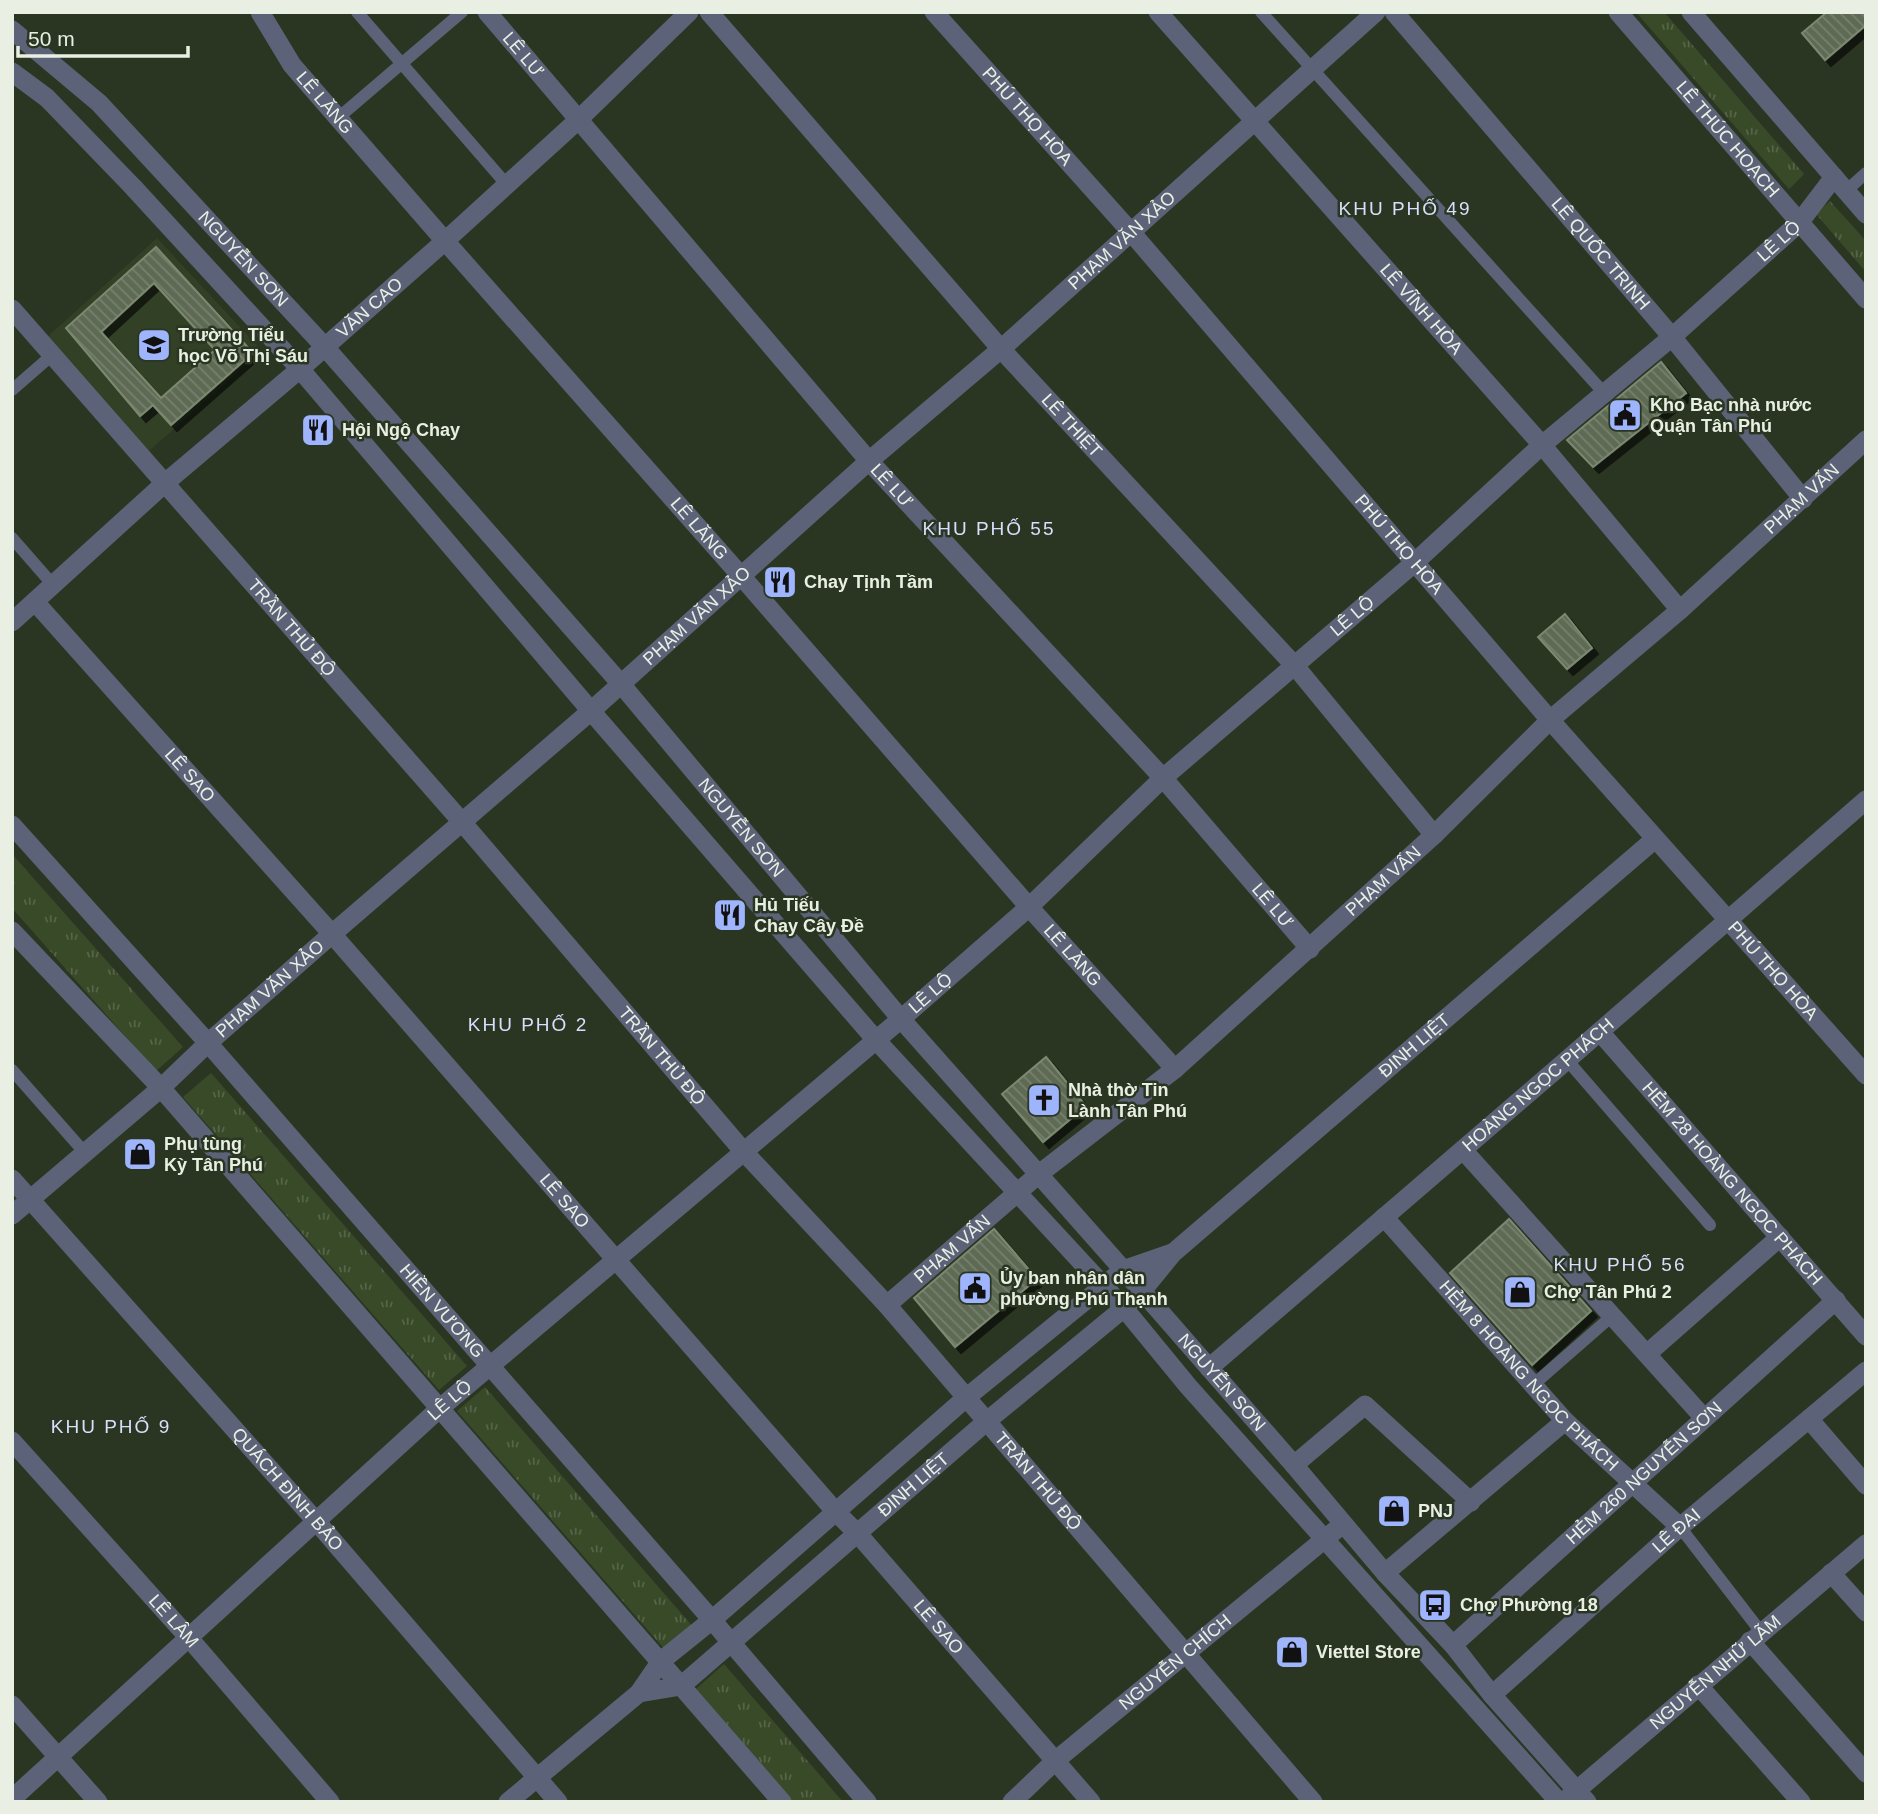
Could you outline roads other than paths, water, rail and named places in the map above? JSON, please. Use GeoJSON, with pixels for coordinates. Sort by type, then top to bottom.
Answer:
{"type":"FeatureCollection","features":[{"type":"Feature","properties":{"kind":"street","name":"LÊ LĂNG"},"geometry":{"type":"LineString","coordinates":[[260,12],[292,65],[444,242],[742,577],[1029,907],[1175,1069]]}},
{"type":"Feature","properties":{"kind":"street","name":"LÊ LƯ"},"geometry":{"type":"LineString","coordinates":[[486,12],[869,461],[1163,778],[1310,949]]}},
{"type":"Feature","properties":{"kind":"street","name":"VĂN CAO"},"geometry":{"type":"LineString","coordinates":[[12,622],[165,483],[444,242],[577,121],[689,12]]}},
{"type":"Feature","properties":{"kind":"street","name":"LÊ THIỆT"},"geometry":{"type":"LineString","coordinates":[[709,12],[1001,349],[1295,666],[1434,835]]}},
{"type":"Feature","properties":{"kind":"street","name":"PHÚ THỌ HÒA"},"geometry":{"type":"LineString","coordinates":[[934,12],[1131,232],[1413,564],[1728,922],[1866,1074]]}},
{"type":"Feature","properties":{"kind":"street","name":"LÊ VĨNH HÒA"},"geometry":{"type":"LineString","coordinates":[[1158,12],[1542,444],[1680,610]]}},
{"type":"Feature","properties":{"kind":"street","name":"PHẠM VĂN XẢO"},"geometry":{"type":"LineString","coordinates":[[12,1215],[591,711],[869,461],[1001,349],[1376,12]]}},
{"type":"Feature","properties":{"kind":"street","name":"LÊ QUỐC TRINH"},"geometry":{"type":"LineString","coordinates":[[1394,12],[1671,337],[1803,499]]}},
{"type":"Feature","properties":{"kind":"street","name":"LÊ THÚC HOẠCH"},"geometry":{"type":"LineString","coordinates":[[1618,12],[1866,299]]}},
{"type":"Feature","properties":{"kind":"street"},"geometry":{"type":"LineString","coordinates":[[1691,12],[1866,214]]}},
{"type":"Feature","properties":{"kind":"street","name":"NGUYỄN SƠN"},"geometry":{"type":"LineString","coordinates":[[12,30],[114,118],[324,346],[621,684],[901,1019],[1142,1291],[1385,1573],[1453,1645],[1571,1799]]}},
{"type":"Feature","properties":{"kind":"street","name":"NGUYỄN SƠN"},"geometry":{"type":"LineString","coordinates":[[12,72],[47,98],[89,141],[300,369],[876,1040],[1124,1308],[1325,1541],[1571,1799]]}},
{"type":"Feature","properties":{"kind":"street"},"geometry":{"type":"LineString","coordinates":[[89,141],[114,118]]}},
{"type":"Feature","properties":{"kind":"street","name":"LÊ LỘ"},"geometry":{"type":"LineString","coordinates":[[12,1799],[439,1409],[901,1019],[1029,907],[1163,778],[1413,564],[1542,444],[1671,337],[1840,184]]}},
{"type":"Feature","properties":{"kind":"street","name":"TRẦN THỦ ĐỘ"},"geometry":{"type":"LineString","coordinates":[[12,309],[463,822],[744,1152],[887,1305],[1313,1802]]}},
{"type":"Feature","properties":{"kind":"street","name":"PHẠM VẤN"},"geometry":{"type":"LineString","coordinates":[[887,1305],[1039,1174],[1175,1069],[1434,835],[1550,720],[1680,610],[1866,440]]}},
{"type":"Feature","properties":{"kind":"street","name":"LÊ SAO"},"geometry":{"type":"LineString","coordinates":[[36,603],[332,934],[615,1261],[858,1534],[1091,1802]]}},
{"type":"Feature","properties":{"kind":"street","name":"HOÀNG NGỌC PHÁCH"},"geometry":{"type":"LineString","coordinates":[[1209,1368],[1864,806]]}},
{"type":"Feature","properties":{"kind":"street","name":"HIỀN VƯƠNG"},"geometry":{"type":"LineString","coordinates":[[12,825],[208,1043],[489,1368],[712,1620],[867,1802]]}},
{"type":"Feature","properties":{"kind":"street","name":"ĐINH LIỆT"},"geometry":{"type":"LineString","coordinates":[[681,1686],[987,1421],[1124,1308],[1142,1291],[1173,1253],[1655,839]]}},
{"type":"Feature","properties":{"kind":"street"},"geometry":{"type":"LineString","coordinates":[[12,931],[161,1088],[782,1802]]}},
{"type":"Feature","properties":{"kind":"street","name":"HẺM 28 HOÀNG NGỌC PHÁCH"},"geometry":{"type":"LineString","coordinates":[[1600,1032],[1866,1336]]}},
{"type":"Feature","properties":{"kind":"street"},"geometry":{"type":"LineString","coordinates":[[1463,1150],[1704,1418]]}},
{"type":"Feature","properties":{"kind":"street","name":"QUÁCH ĐÌNH BẢO"},"geometry":{"type":"LineString","coordinates":[[12,1179],[317,1521],[558,1802]]}},
{"type":"Feature","properties":{"kind":"street","name":"HẺM 8 HOÀNG NGỌC PHÁCH"},"geometry":{"type":"LineString","coordinates":[[1384,1217],[1564,1421],[1680,1527]]}},
{"type":"Feature","properties":{"kind":"street"},"geometry":{"type":"LineString","coordinates":[[1648,1353],[1780,1237]]}},
{"type":"Feature","properties":{"kind":"street","name":"ĐINH LIỆT"},"geometry":{"type":"LineString","coordinates":[[508,1802],[639,1693],[661,1661],[712,1620],[967,1397],[1123,1270],[1173,1253]]}},
{"type":"Feature","properties":{"kind":"street","name":"HẺM 260 NGUYỄN SƠN"},"geometry":{"type":"LineString","coordinates":[[1453,1645],[1836,1300]]}},
{"type":"Feature","properties":{"kind":"street","name":"LÊ ĐẠI"},"geometry":{"type":"LineString","coordinates":[[1492,1695],[1680,1527],[1866,1371]]}},
{"type":"Feature","properties":{"kind":"street"},"geometry":{"type":"LineString","coordinates":[[1294,1465],[1365,1405],[1471,1502]]}},
{"type":"Feature","properties":{"kind":"street"},"geometry":{"type":"LineString","coordinates":[[1809,1419],[1866,1485]]}},
{"type":"Feature","properties":{"kind":"street"},"geometry":{"type":"LineString","coordinates":[[1385,1573],[1564,1421]]}},
{"type":"Feature","properties":{"kind":"street","name":"LÊ LÂM"},"geometry":{"type":"LineString","coordinates":[[12,1441],[330,1802]]}},
{"type":"Feature","properties":{"kind":"street","name":"NGUYỄN CHÍCH"},"geometry":{"type":"LineString","coordinates":[[1012,1802],[1055,1761],[1343,1524]]}},
{"type":"Feature","properties":{"kind":"street","name":"NGUYỄN NHỮ LÃM"},"geometry":{"type":"LineString","coordinates":[[1571,1799],[1698,1685],[1866,1544]]}},
{"type":"Feature","properties":{"kind":"street"},"geometry":{"type":"LineString","coordinates":[[1831,1573],[1866,1612]]}},
{"type":"Feature","properties":{"kind":"street"},"geometry":{"type":"LineString","coordinates":[[1756,1637],[1866,1773]]}},
{"type":"Feature","properties":{"kind":"street"},"geometry":{"type":"LineString","coordinates":[[1698,1685],[1801,1802]]}},
{"type":"Feature","properties":{"kind":"street"},"geometry":{"type":"LineString","coordinates":[[639,1693],[681,1686]]}},
{"type":"Feature","properties":{"kind":"street"},"geometry":{"type":"LineString","coordinates":[[12,1705],[98,1802]]}},
{"type":"Feature","properties":{"kind":"lane"},"geometry":{"type":"LineString","coordinates":[[357,12],[506,185]]}},
{"type":"Feature","properties":{"kind":"lane"},"geometry":{"type":"LineString","coordinates":[[338,118],[462,12]]}},
{"type":"Feature","properties":{"kind":"lane"},"geometry":{"type":"LineString","coordinates":[[1261,12],[1604,393]]}},
{"type":"Feature","properties":{"kind":"lane"},"geometry":{"type":"LineString","coordinates":[[1840,184],[1866,173]]}},
{"type":"Feature","properties":{"kind":"lane"},"geometry":{"type":"LineString","coordinates":[[12,390],[51,356]]}},
{"type":"Feature","properties":{"kind":"lane"},"geometry":{"type":"LineString","coordinates":[[12,538],[54,586]]}},
{"type":"Feature","properties":{"kind":"lane"},"geometry":{"type":"LineString","coordinates":[[1567,1060],[1710,1225]]}},
{"type":"Feature","properties":{"kind":"lane"},"geometry":{"type":"LineString","coordinates":[[12,1070],[85,1153]]}},
{"type":"Feature","properties":{"kind":"lane"},"geometry":{"type":"LineString","coordinates":[[1533,1385],[1612,1316]]}},
{"type":"Feature","properties":{"kind":"lane"},"geometry":{"type":"LineString","coordinates":[[1680,1527],[1756,1637]]}},
{"type":"Feature","properties":{"kind":"place","name":"Trường Tiểu học Võ Thị Sáu"},"geometry":{"type":"Point","coordinates":[154,345]}},
{"type":"Feature","properties":{"kind":"place","name":"Kho Bạc nhà nước Quận Tân Phú"},"geometry":{"type":"Point","coordinates":[1625,415]}},
{"type":"Feature","properties":{"kind":"place","name":"Hội Ngộ Chay"},"geometry":{"type":"Point","coordinates":[318,430]}},
{"type":"Feature","properties":{"kind":"place","name":"Chay Tịnh Tầm"},"geometry":{"type":"Point","coordinates":[780,582]}},
{"type":"Feature","properties":{"kind":"place","name":"Hủ Tiếu Chay Cây Đề"},"geometry":{"type":"Point","coordinates":[730,915]}},
{"type":"Feature","properties":{"kind":"place","name":"Nhà thờ Tin Lành Tân Phú"},"geometry":{"type":"Point","coordinates":[1044,1100]}},
{"type":"Feature","properties":{"kind":"place","name":"Phụ tùng Kỳ Tân Phú"},"geometry":{"type":"Point","coordinates":[140,1154]}},
{"type":"Feature","properties":{"kind":"place","name":"Ủy ban nhân dân phường Phú Thạnh"},"geometry":{"type":"Point","coordinates":[975,1288]}},
{"type":"Feature","properties":{"kind":"place","name":"Chợ Tân Phú 2"},"geometry":{"type":"Point","coordinates":[1520,1292]}},
{"type":"Feature","properties":{"kind":"place","name":"PNJ"},"geometry":{"type":"Point","coordinates":[1394,1511]}},
{"type":"Feature","properties":{"kind":"place","name":"Chợ Phường 18"},"geometry":{"type":"Point","coordinates":[1435,1605]}},
{"type":"Feature","properties":{"kind":"place","name":"Viettel Store"},"geometry":{"type":"Point","coordinates":[1292,1652]}},
{"type":"Feature","properties":{"kind":"district","name":"KHU PHỐ 49"},"geometry":{"type":"Point","coordinates":[1405,208]}},
{"type":"Feature","properties":{"kind":"district","name":"KHU PHỐ 55"},"geometry":{"type":"Point","coordinates":[989,528]}},
{"type":"Feature","properties":{"kind":"district","name":"KHU PHỐ 2"},"geometry":{"type":"Point","coordinates":[528,1024]}},
{"type":"Feature","properties":{"kind":"district","name":"KHU PHỐ 56"},"geometry":{"type":"Point","coordinates":[1620,1264]}},
{"type":"Feature","properties":{"kind":"district","name":"KHU PHỐ 9"},"geometry":{"type":"Point","coordinates":[111,1426]}}]}
